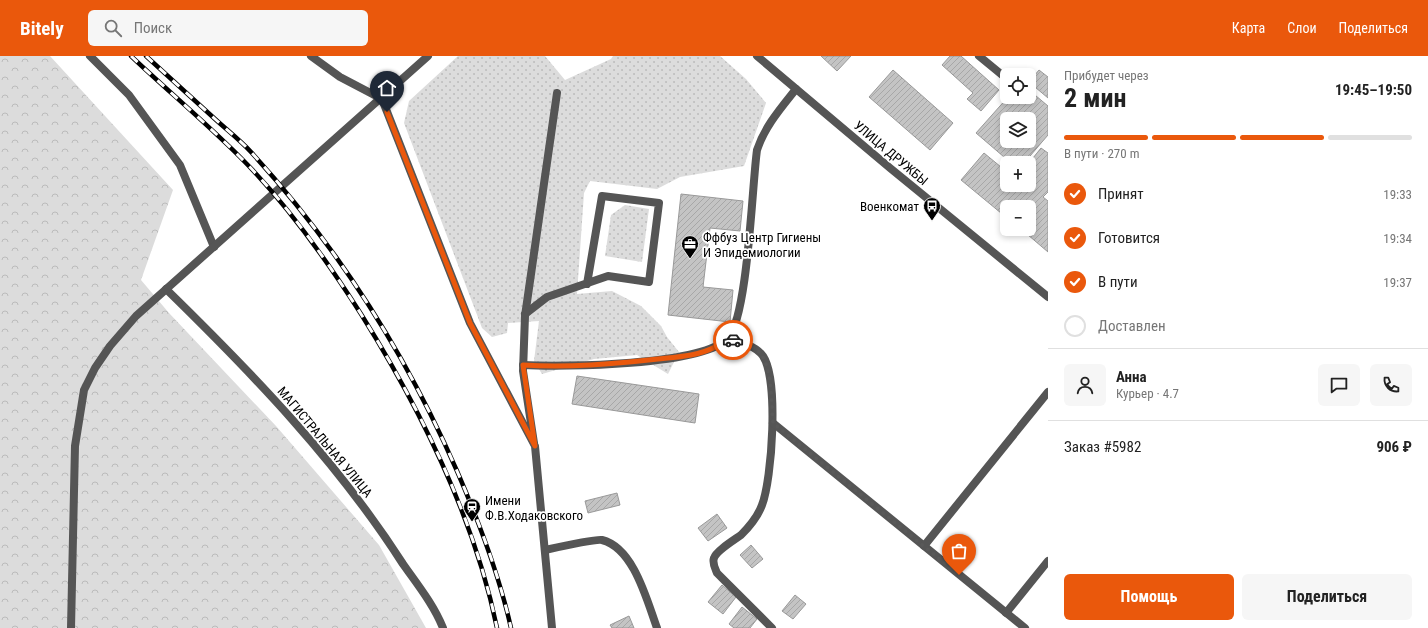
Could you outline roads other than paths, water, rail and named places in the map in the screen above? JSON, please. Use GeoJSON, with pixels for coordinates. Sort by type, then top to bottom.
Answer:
{"type":"FeatureCollection","features":[{"type":"Feature","properties":{"kind":"street"},"geometry":{"type":"LineString","coordinates":[[90,56],[128,95],[180,166],[214,247]]}},
{"type":"Feature","properties":{"kind":"street"},"geometry":{"type":"LineString","coordinates":[[311,56],[340,77],[382,99],[470,323],[535,446]]}},
{"type":"Feature","properties":{"kind":"street"},"geometry":{"type":"LineString","coordinates":[[71,628],[75,446],[84,390],[95,368],[110,346],[136,316],[382,99],[428,56]]}},
{"type":"Feature","properties":{"kind":"street","name":"УЛИЦА ДРУЖБЫ"},"geometry":{"type":"LineString","coordinates":[[757,56],[1048,297]]}},
{"type":"Feature","properties":{"kind":"street"},"geometry":{"type":"LineString","coordinates":[[979,56],[1000,73]]}},
{"type":"Feature","properties":{"kind":"street"},"geometry":{"type":"LineString","coordinates":[[523,365],[549,367],[614,364],[687,356],[714,348],[728,339],[737,318],[743,286],[758,150],[762,135],[796,89]]}},
{"type":"Feature","properties":{"kind":"street"},"geometry":{"type":"LineString","coordinates":[[552,628],[535,446],[523,365],[525,314],[557,93]]}},
{"type":"Feature","properties":{"kind":"street"},"geometry":{"type":"LineString","coordinates":[[525,314],[548,296],[587,284],[608,276],[649,282],[659,203],[602,196],[587,284]]}},
{"type":"Feature","properties":{"kind":"street","name":"МАГИСТРАЛЬНАЯ УЛИЦА"},"geometry":{"type":"LineString","coordinates":[[166,289],[247,368],[317,448],[380,527],[443,628]]}},
{"type":"Feature","properties":{"kind":"street"},"geometry":{"type":"LineString","coordinates":[[728,339],[755,348],[762,355],[766,364],[769,382],[773,423],[767,481],[762,506],[752,523],[716,554],[713,559],[717,573],[772,628]]}},
{"type":"Feature","properties":{"kind":"street"},"geometry":{"type":"LineString","coordinates":[[924,546],[1048,392]]}},
{"type":"Feature","properties":{"kind":"street"},"geometry":{"type":"LineString","coordinates":[[773,423],[1025,628]]}},
{"type":"Feature","properties":{"kind":"street"},"geometry":{"type":"LineString","coordinates":[[545,550],[601,540],[618,548],[635,570],[657,628]]}},
{"type":"Feature","properties":{"kind":"street"},"geometry":{"type":"LineString","coordinates":[[1006,612],[1048,561]]}},
{"type":"Feature","properties":{"kind":"railway"},"geometry":{"type":"LineString","coordinates":[[131,56],[240,157],[274,194],[305,232],[361,314],[404,388],[443,465],[460,505],[474,545],[487,586],[497,628]]}},
{"type":"Feature","properties":{"kind":"railway"},"geometry":{"type":"LineString","coordinates":[[146,56],[251,152],[312,225],[341,263],[367,303],[392,343],[415,385],[457,471],[488,548],[501,588],[511,628]]}},
{"type":"Feature","properties":{"kind":"place","name":"Военкомат"},"geometry":{"type":"Point","coordinates":[932,221]}},
{"type":"Feature","properties":{"kind":"place","name":"Ффбуз Центр Гигиены И Эпидемиологии"},"geometry":{"type":"Point","coordinates":[690,259]}},
{"type":"Feature","properties":{"kind":"place","name":"Имени Ф.В.Ходаковского"},"geometry":{"type":"Point","coordinates":[472,522]}}]}
